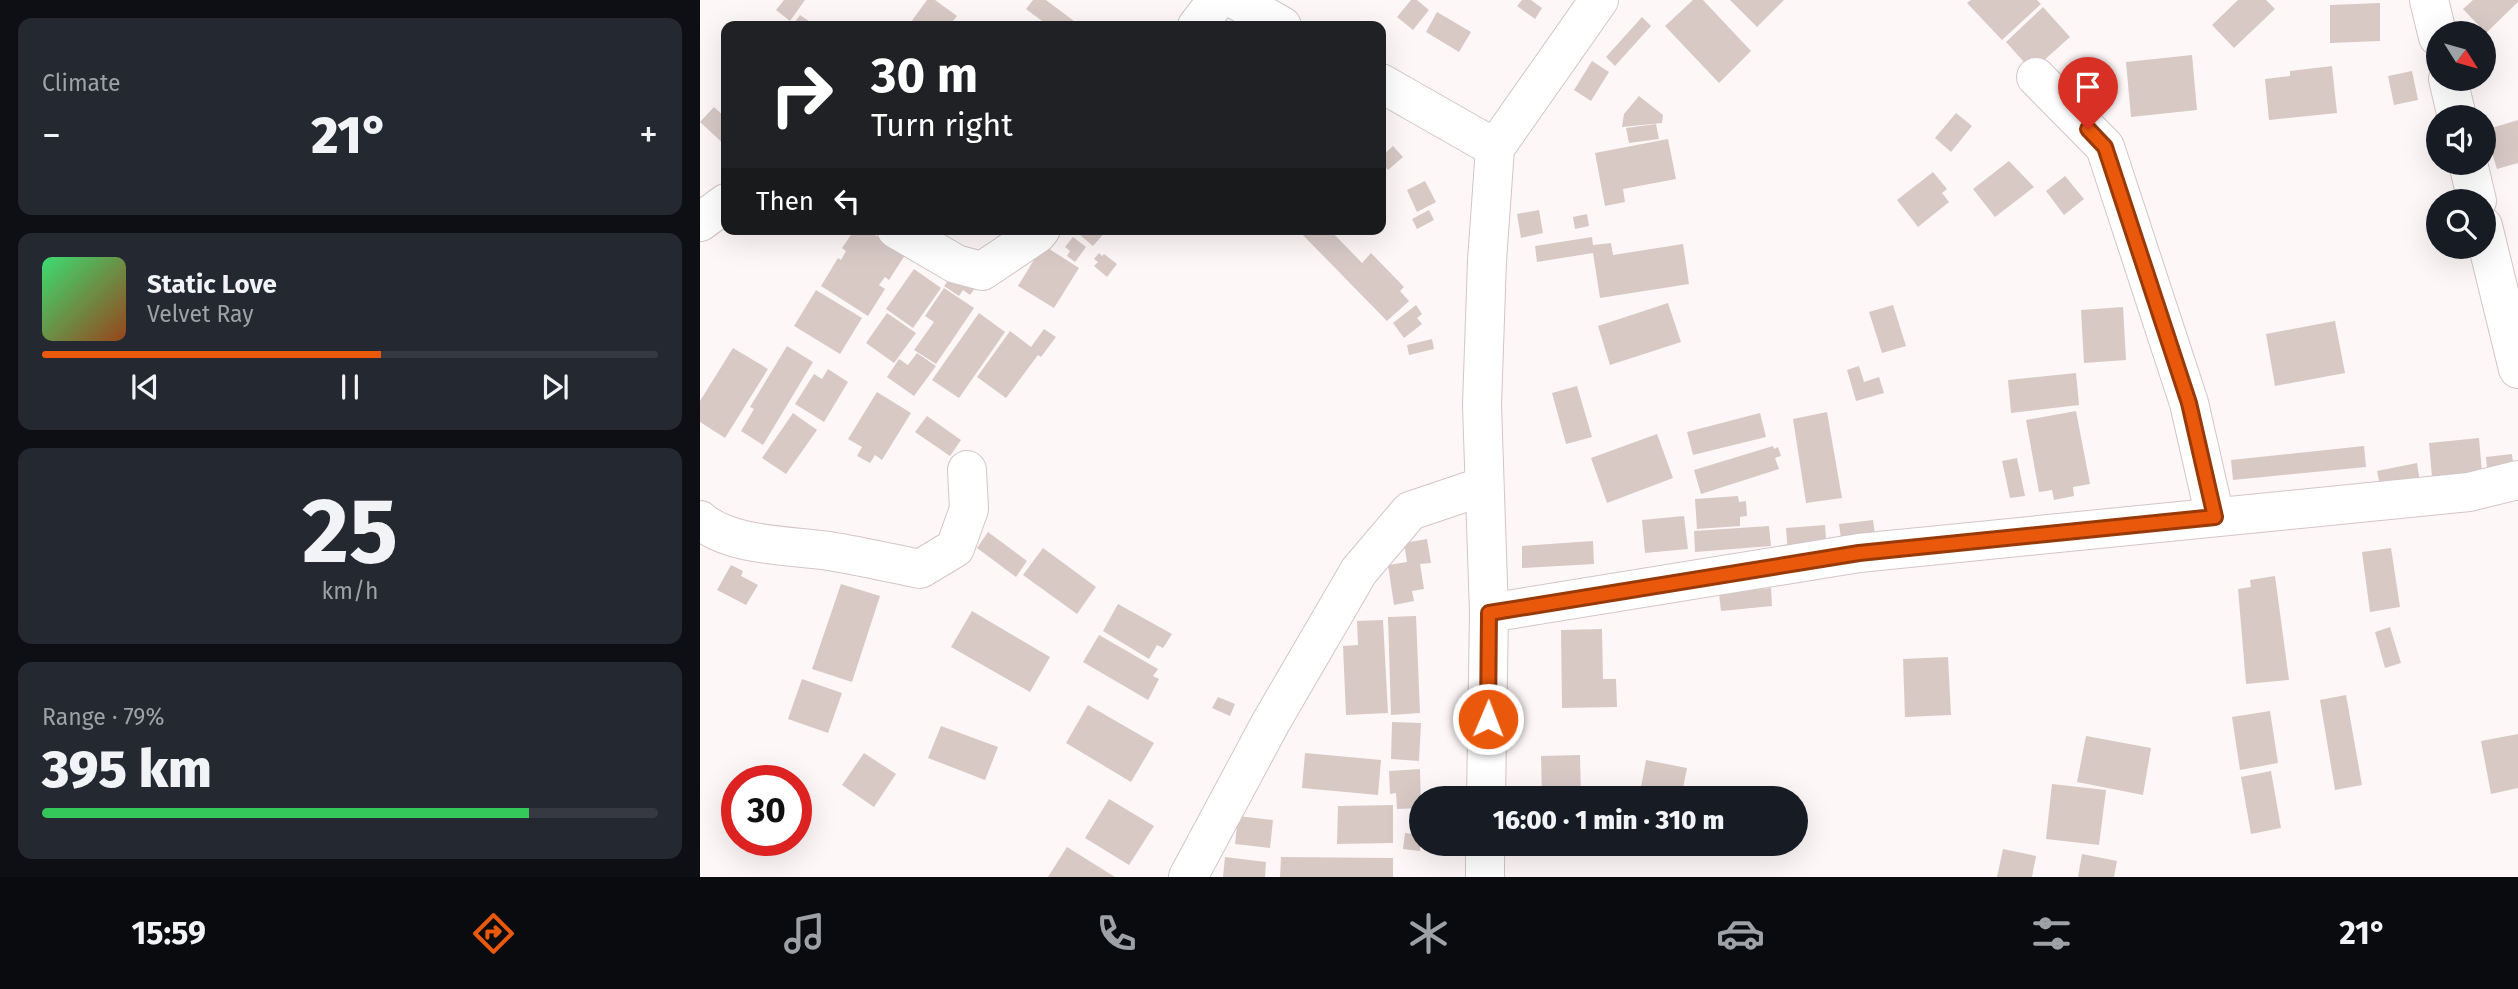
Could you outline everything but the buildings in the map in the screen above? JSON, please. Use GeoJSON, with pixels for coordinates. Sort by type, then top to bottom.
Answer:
{"type":"FeatureCollection","features":[{"type":"Feature","properties":{"kind":"street"},"geometry":{"type":"LineString","coordinates":[[1201,21],[1217,0]]}},
{"type":"Feature","properties":{"kind":"street"},"geometry":{"type":"LineString","coordinates":[[1236,0],[1273,21]]}},
{"type":"Feature","properties":{"kind":"street"},"geometry":{"type":"LineString","coordinates":[[1486,786],[1489,613],[1483,392],[1494,148],[1599,0]]}},
{"type":"Feature","properties":{"kind":"street"},"geometry":{"type":"LineString","coordinates":[[2429,0],[2434,21]]}},
{"type":"Feature","properties":{"kind":"street"},"geometry":{"type":"LineString","coordinates":[[2036,77],[2105,147],[2189,403],[2215,517]]}},
{"type":"Feature","properties":{"kind":"street"},"geometry":{"type":"LineString","coordinates":[[1386,86],[1494,148]]}},
{"type":"Feature","properties":{"kind":"street"},"geometry":{"type":"LineString","coordinates":[[700,222],[721,207]]}},
{"type":"Feature","properties":{"kind":"street"},"geometry":{"type":"LineString","coordinates":[[905,235],[956,264],[982,271],[1036,235]]}},
{"type":"Feature","properties":{"kind":"street"},"geometry":{"type":"LineString","coordinates":[[2491,259],[2518,369]]}},
{"type":"Feature","properties":{"kind":"street"},"geometry":{"type":"LineString","coordinates":[[700,520],[710,529],[755,542],[828,551],[920,569],[954,548],[969,509],[967,470]]}},
{"type":"Feature","properties":{"kind":"street"},"geometry":{"type":"LineString","coordinates":[[1489,613],[1859,553],[2469,492],[2518,480]]}},
{"type":"Feature","properties":{"kind":"street"},"geometry":{"type":"LineString","coordinates":[[1188,877],[1271,722],[1359,571],[1410,510],[1484,486]]}},
{"type":"Feature","properties":{"kind":"street"},"geometry":{"type":"LineString","coordinates":[[1485,856],[1485,877]]}},
{"type":"Feature","properties":{"kind":"route"},"geometry":{"type":"LineString","coordinates":[[1488,719],[1489,613],[1859,553],[2215,517],[2189,403],[2164,326],[2105,147],[2088,129]]}}]}
